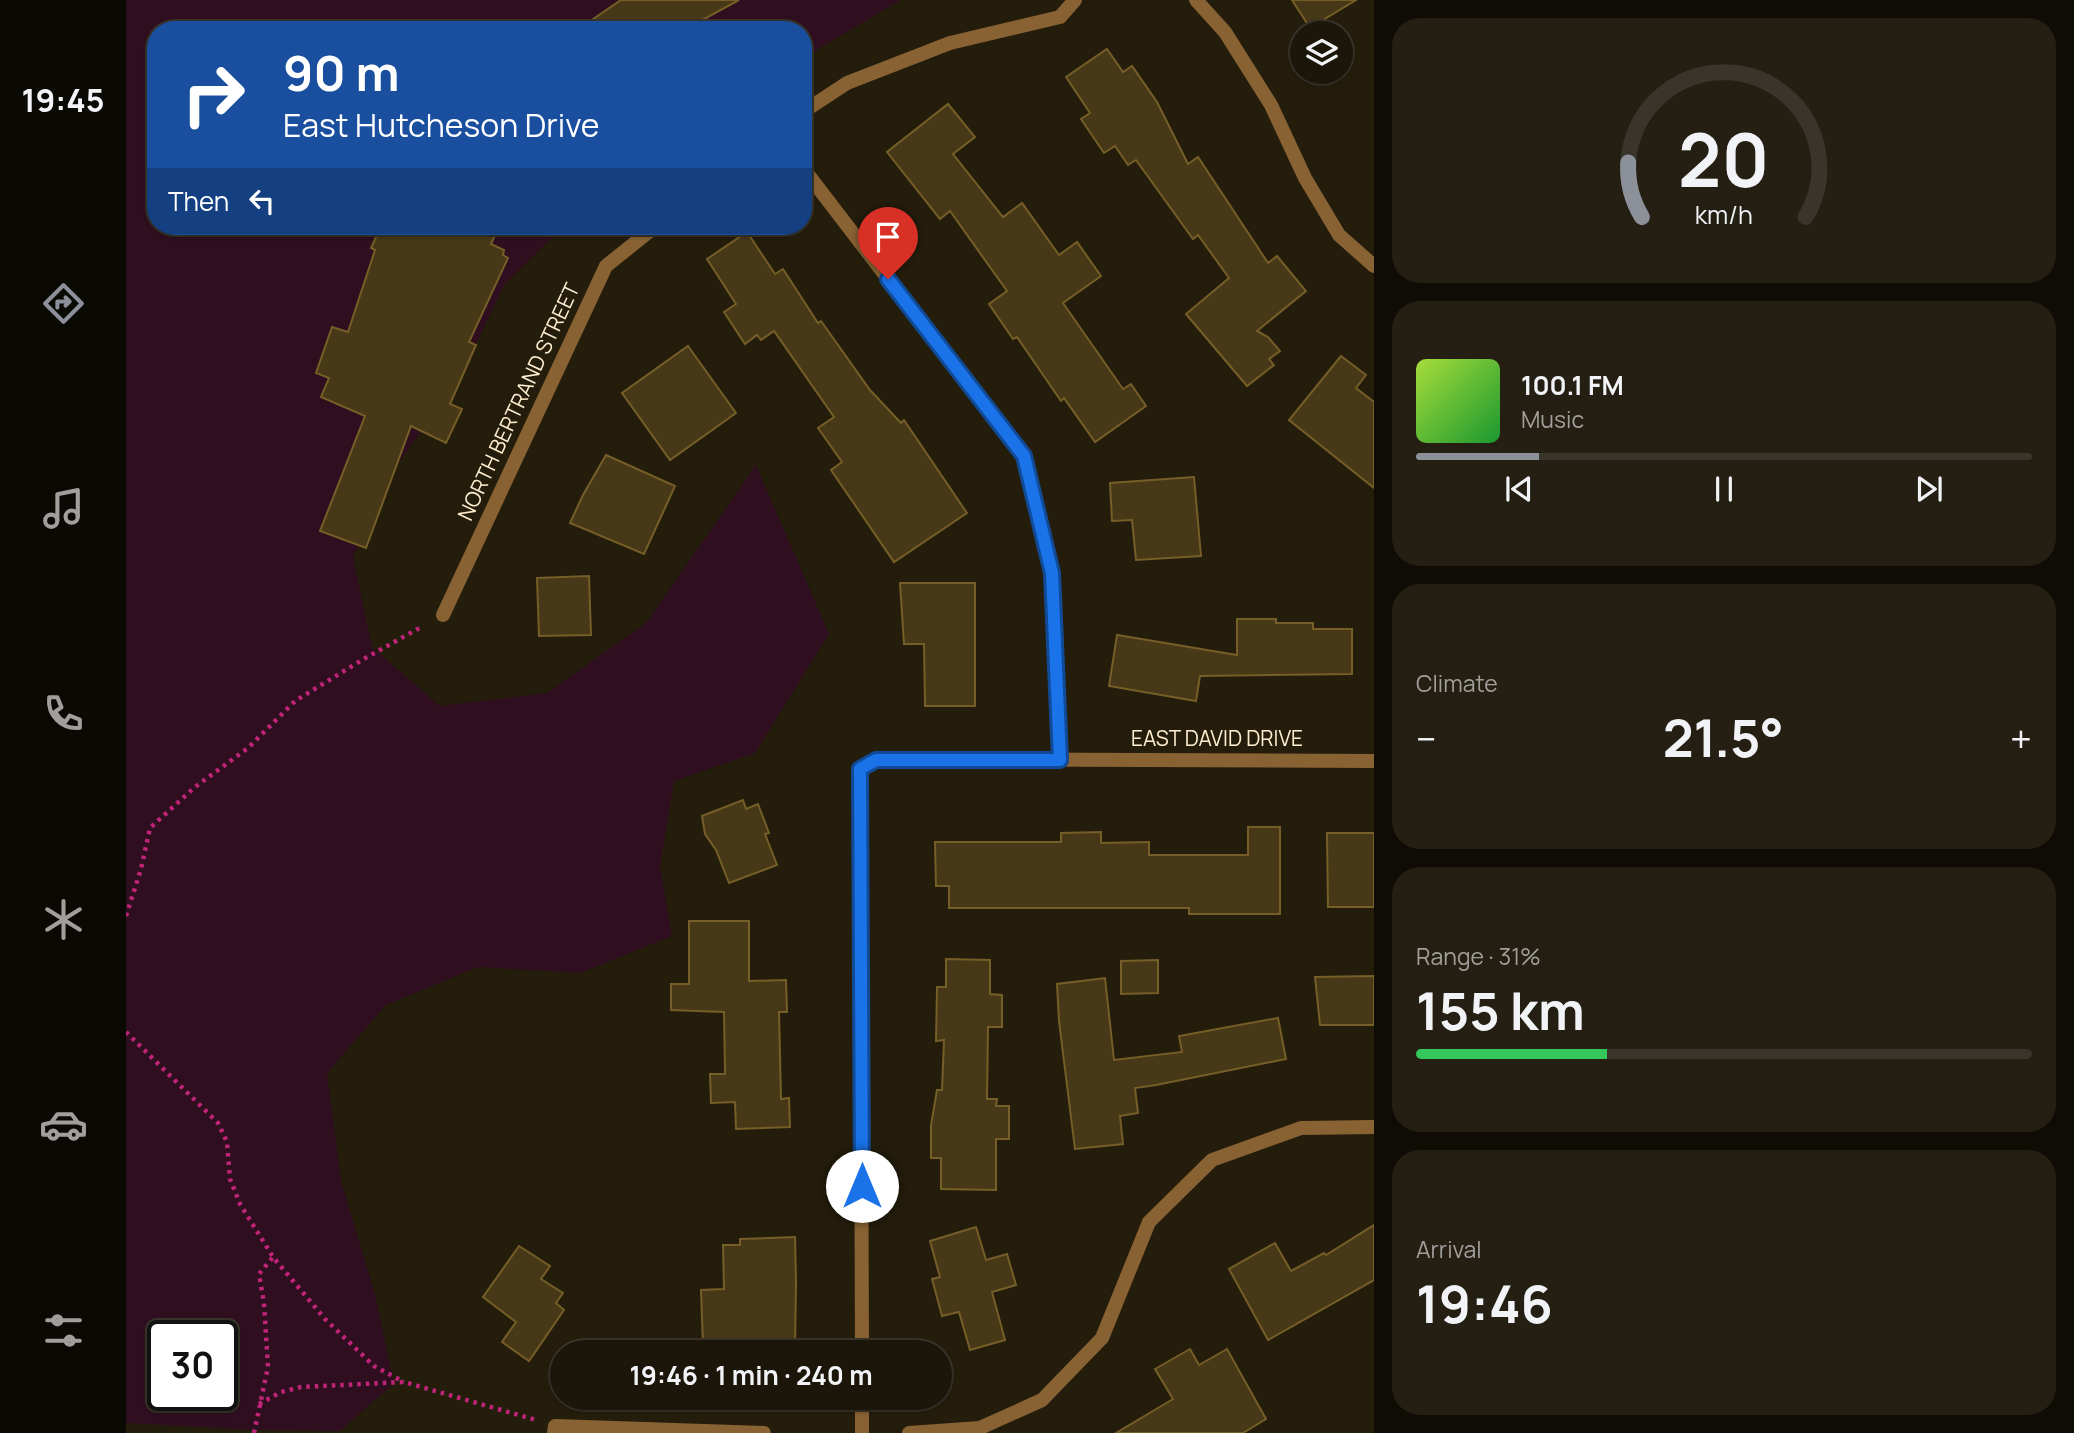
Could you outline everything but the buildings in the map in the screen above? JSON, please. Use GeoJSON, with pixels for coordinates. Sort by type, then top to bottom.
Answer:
{"type":"FeatureCollection","features":[{"type":"Feature","properties":{"kind":"street"},"geometry":{"type":"LineString","coordinates":[[812,106],[847,83],[950,43],[1060,17],[1075,0]]}},
{"type":"Feature","properties":{"kind":"street"},"geometry":{"type":"LineString","coordinates":[[1196,0],[1225,32],[1272,105],[1305,178],[1339,235],[1374,266]]}},
{"type":"Feature","properties":{"kind":"street"},"geometry":{"type":"LineString","coordinates":[[812,180],[1024,456],[1052,573],[1060,760]]}},
{"type":"Feature","properties":{"kind":"street","name":"NORTH BERTRAND STREET"},"geometry":{"type":"LineString","coordinates":[[443,615],[606,266],[645,235]]}},
{"type":"Feature","properties":{"kind":"street","name":"EAST DAVID DRIVE"},"geometry":{"type":"LineString","coordinates":[[862,1340],[860,769],[876,760],[1374,761]]}},
{"type":"Feature","properties":{"kind":"street"},"geometry":{"type":"LineString","coordinates":[[909,1433],[980,1428],[1042,1400],[1102,1338],[1149,1222],[1212,1160],[1301,1128],[1374,1127]]}},
{"type":"Feature","properties":{"kind":"street"},"geometry":{"type":"LineString","coordinates":[[862,1410],[862,1433]]}},
{"type":"Feature","properties":{"kind":"street"},"geometry":{"type":"LineString","coordinates":[[554,1429],[764,1433]]}},
{"type":"Feature","properties":{"kind":"path"},"geometry":{"type":"LineString","coordinates":[[126,916],[141,869],[150,828],[195,787],[248,748],[295,701],[443,615]]}},
{"type":"Feature","properties":{"kind":"path"},"geometry":{"type":"LineString","coordinates":[[126,1031],[218,1123],[227,1142],[230,1179],[240,1204],[273,1257],[325,1319],[374,1366],[404,1382],[554,1429]]}},
{"type":"Feature","properties":{"kind":"path"},"geometry":{"type":"LineString","coordinates":[[254,1433],[268,1367],[264,1303],[259,1274],[273,1257]]}},
{"type":"Feature","properties":{"kind":"path"},"geometry":{"type":"LineString","coordinates":[[260,1404],[281,1392],[301,1387],[404,1382]]}},
{"type":"Feature","properties":{"kind":"shaded area"},"geometry":{"type":"Polygon","coordinates":[[[126,0],[901,0],[812,53],[812,21],[147,21],[147,235],[555,235],[504,285],[460,378],[397,465],[353,557],[372,647],[440,706],[547,693],[646,623],[756,465],[829,634],[755,753],[674,781],[660,866],[672,936],[580,973],[478,967],[386,1005],[327,1073],[341,1181],[375,1294],[394,1383],[340,1431],[126,1423],[126,0]]]}},
{"type":"Feature","properties":{"kind":"route"},"geometry":{"type":"LineString","coordinates":[[862,1186],[860,769],[876,760],[1060,760],[1052,573],[1024,456],[888,279]]}}]}
